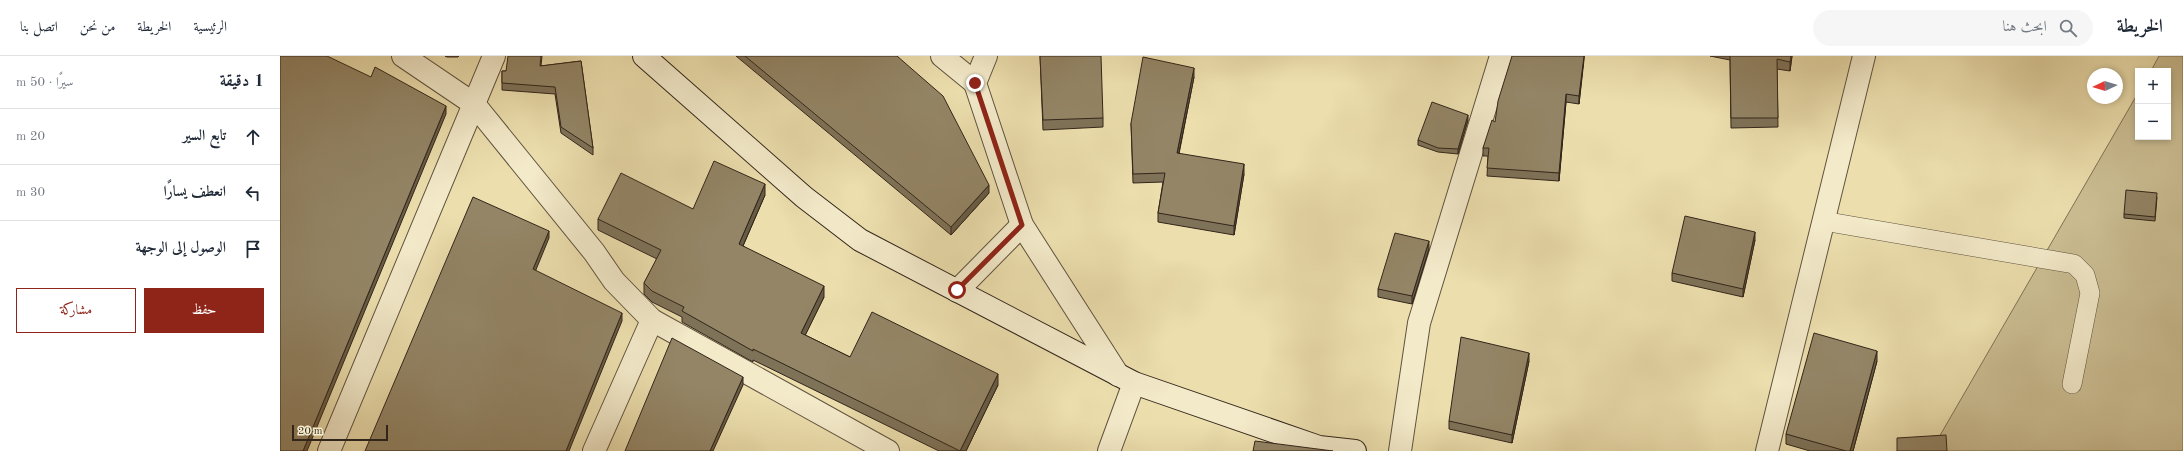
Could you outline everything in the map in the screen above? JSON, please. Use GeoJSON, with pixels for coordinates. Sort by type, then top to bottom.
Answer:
{"type":"FeatureCollection","features":[{"type":"Feature","properties":{"kind":"street"},"geometry":{"type":"LineString","coordinates":[[403,56],[474,104],[594,252],[614,281],[652,320],[888,451]]}},
{"type":"Feature","properties":{"kind":"street"},"geometry":{"type":"LineString","coordinates":[[329,451],[494,56]]}},
{"type":"Feature","properties":{"kind":"street"},"geometry":{"type":"LineString","coordinates":[[644,56],[804,197],[860,240],[1126,379],[1319,447],[1355,451]]}},
{"type":"Feature","properties":{"kind":"street"},"geometry":{"type":"LineString","coordinates":[[942,56],[975,83],[1022,225],[1126,379],[1109,451]]}},
{"type":"Feature","properties":{"kind":"street"},"geometry":{"type":"LineString","coordinates":[[975,83],[986,56]]}},
{"type":"Feature","properties":{"kind":"street"},"geometry":{"type":"LineString","coordinates":[[1400,451],[1419,323],[1501,56]]}},
{"type":"Feature","properties":{"kind":"street"},"geometry":{"type":"LineString","coordinates":[[1768,451],[1864,56]]}},
{"type":"Feature","properties":{"kind":"street"},"geometry":{"type":"LineString","coordinates":[[957,290],[1022,225]]}},
{"type":"Feature","properties":{"kind":"street"},"geometry":{"type":"LineString","coordinates":[[594,451],[652,320]]}},
{"type":"Feature","properties":{"kind":"lane"},"geometry":{"type":"LineString","coordinates":[[1823,221],[2074,264],[2084,275],[2090,293],[2072,384]]}},
{"type":"Feature","properties":{"kind":"shaded area"},"geometry":{"type":"Polygon","coordinates":[[[2159,56],[2183,56],[2183,451],[1931,451],[2135,98],[2135,140],[2171,140],[2171,68],[2153,68],[2159,56]]]}},
{"type":"Feature","properties":{"kind":"building"},"geometry":{"type":"Polygon","coordinates":[[[280,56],[327,56],[371,77],[375,67],[446,106],[303,451],[280,451],[280,56]]]}},
{"type":"Feature","properties":{"kind":"building"},"geometry":{"type":"Polygon","coordinates":[[[508,56],[541,56],[540,66],[581,61],[593,148],[561,127],[555,87],[502,83],[502,71],[506,71],[508,56]]]}},
{"type":"Feature","properties":{"kind":"building"},"geometry":{"type":"Polygon","coordinates":[[[745,56],[897,56],[943,96],[989,185],[951,227],[745,56]]]}},
{"type":"Feature","properties":{"kind":"building"},"geometry":{"type":"Polygon","coordinates":[[[1040,56],[1101,56],[1103,118],[1043,120],[1040,56]]]}},
{"type":"Feature","properties":{"kind":"building"},"geometry":{"type":"Polygon","coordinates":[[[1512,56],[1584,56],[1579,96],[1566,94],[1559,173],[1487,168],[1489,148],[1483,148],[1492,120],[1495,122],[1498,101],[1512,56]]]}},
{"type":"Feature","properties":{"kind":"building"},"geometry":{"type":"Polygon","coordinates":[[[1730,56],[1791,56],[1790,62],[1777,59],[1778,118],[1731,118],[1730,56]]]}},
{"type":"Feature","properties":{"kind":"building"},"geometry":{"type":"Polygon","coordinates":[[[1143,57],[1194,68],[1177,153],[1244,164],[1234,226],[1158,213],[1165,173],[1133,174],[1131,123],[1143,57]]]}},
{"type":"Feature","properties":{"kind":"building"},"geometry":{"type":"Polygon","coordinates":[[[1432,102],[1468,115],[1458,149],[1438,148],[1418,140],[1432,102]]]}},
{"type":"Feature","properties":{"kind":"building"},"geometry":{"type":"Polygon","coordinates":[[[714,161],[765,184],[739,244],[824,286],[801,333],[850,357],[872,312],[998,374],[960,451],[753,349],[753,351],[682,311],[684,307],[652,291],[644,283],[661,250],[598,219],[621,173],[693,209],[714,161]]]}},
{"type":"Feature","properties":{"kind":"building"},"geometry":{"type":"Polygon","coordinates":[[[2126,190],[2157,193],[2155,217],[2124,214],[2126,190]]]}},
{"type":"Feature","properties":{"kind":"building"},"geometry":{"type":"Polygon","coordinates":[[[473,197],[549,231],[533,269],[622,313],[566,451],[365,451],[473,197]]]}},
{"type":"Feature","properties":{"kind":"building"},"geometry":{"type":"Polygon","coordinates":[[[1685,216],[1755,232],[1743,289],[1672,273],[1685,216]]]}},
{"type":"Feature","properties":{"kind":"building"},"geometry":{"type":"Polygon","coordinates":[[[1395,233],[1429,241],[1412,296],[1378,289],[1395,233]]]}},
{"type":"Feature","properties":{"kind":"building"},"geometry":{"type":"Polygon","coordinates":[[[1814,333],[1877,351],[1850,451],[1786,434],[1814,333]]]}},
{"type":"Feature","properties":{"kind":"building"},"geometry":{"type":"Polygon","coordinates":[[[1461,337],[1529,353],[1512,435],[1449,421],[1461,337]]]}},
{"type":"Feature","properties":{"kind":"building"},"geometry":{"type":"Polygon","coordinates":[[[672,338],[743,377],[710,451],[625,451],[672,338]]]}},
{"type":"Feature","properties":{"kind":"building"},"geometry":{"type":"Polygon","coordinates":[[[1946,435],[1947,451],[1897,451],[1897,438],[1946,435]]]}},
{"type":"Feature","properties":{"kind":"building"},"geometry":{"type":"Polygon","coordinates":[[[1255,441],[1333,451],[1253,451],[1255,441]]]}},
{"type":"Feature","properties":{"kind":"route"},"geometry":{"type":"LineString","coordinates":[[957,290],[1022,225],[975,83]]}}]}
